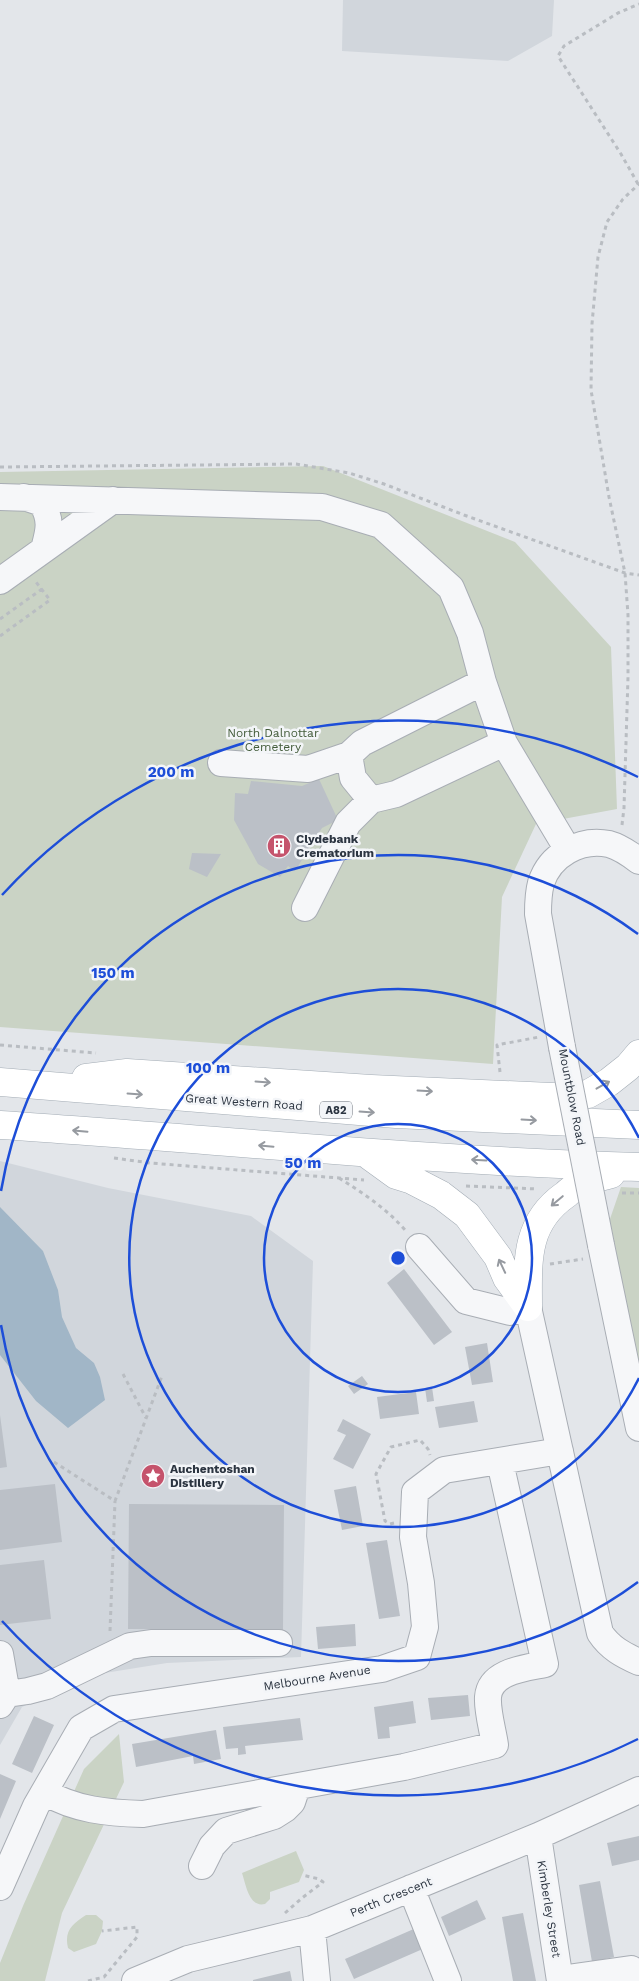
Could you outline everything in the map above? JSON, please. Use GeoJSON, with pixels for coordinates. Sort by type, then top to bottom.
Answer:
{"type":"FeatureCollection","features":[{"type":"Feature","properties":{"kind":"main road"},"geometry":{"type":"LineString","coordinates":[[34,1085],[127,1073],[551,1098],[588,1094],[609,1082],[628,1067],[639,1054]]}},
{"type":"Feature","properties":{"kind":"main road","name":"Great Western Road"},"geometry":{"type":"LineString","coordinates":[[0,1082],[396,1114],[639,1125]]}},
{"type":"Feature","properties":{"kind":"main road"},"geometry":{"type":"LineString","coordinates":[[0,1125],[367,1154],[636,1167]]}},
{"type":"Feature","properties":{"kind":"main road"},"geometry":{"type":"LineString","coordinates":[[367,1154],[396,1175],[412,1180],[441,1195],[467,1215],[498,1257],[507,1278],[528,1307]]}},
{"type":"Feature","properties":{"kind":"main road"},"geometry":{"type":"LineString","coordinates":[[528,1307],[527,1268],[535,1230],[543,1216],[555,1202],[580,1184],[636,1167]]}},
{"type":"Feature","properties":{"kind":"street"},"geometry":{"type":"LineString","coordinates":[[12,497],[322,507],[381,525],[451,588],[470,633],[483,682],[504,743],[568,850]]}},
{"type":"Feature","properties":{"kind":"street"},"geometry":{"type":"LineString","coordinates":[[12,497],[42,503],[49,515],[49,529],[44,549]]}},
{"type":"Feature","properties":{"kind":"street"},"geometry":{"type":"LineString","coordinates":[[0,581],[113,500]]}},
{"type":"Feature","properties":{"kind":"street"},"geometry":{"type":"LineString","coordinates":[[221,763],[308,769],[349,756],[362,743],[483,682]]}},
{"type":"Feature","properties":{"kind":"street"},"geometry":{"type":"LineString","coordinates":[[305,908],[348,823],[371,800],[396,794],[504,743]]}},
{"type":"Feature","properties":{"kind":"street"},"geometry":{"type":"LineString","coordinates":[[349,756],[353,778],[371,800]]}},
{"type":"Feature","properties":{"kind":"street","name":"Mountblow Road"},"geometry":{"type":"LineString","coordinates":[[629,855],[609,844],[591,843],[568,850],[554,860],[547,871],[538,897],[538,914],[552,1042],[594,1252],[639,1428]]}},
{"type":"Feature","properties":{"kind":"street"},"geometry":{"type":"LineString","coordinates":[[419,1247],[466,1301],[510,1312],[528,1307],[600,1633],[616,1651],[639,1662]]}},
{"type":"Feature","properties":{"kind":"street","name":"Melbourne Avenue"},"geometry":{"type":"LineString","coordinates":[[0,1887],[36,1806],[81,1728],[114,1709],[382,1668],[417,1657],[425,1627],[421,1583],[413,1537],[415,1492],[444,1470],[560,1452]]}},
{"type":"Feature","properties":{"kind":"street"},"geometry":{"type":"LineString","coordinates":[[44,1792],[60,1801],[104,1813],[143,1814],[404,1767],[495,1745],[488,1696],[496,1680],[512,1671],[545,1664],[500,1462]]}},
{"type":"Feature","properties":{"kind":"street"},"geometry":{"type":"LineString","coordinates":[[0,1654],[4,1699],[47,1686],[130,1646],[151,1643],[279,1643]]}},
{"type":"Feature","properties":{"kind":"street"},"geometry":{"type":"LineString","coordinates":[[202,1866],[212,1846],[226,1831],[274,1816],[292,1802],[296,1787]]}},
{"type":"Feature","properties":{"kind":"street","name":"Perth Crescent"},"geometry":{"type":"LineString","coordinates":[[135,1981],[188,1958],[312,1929],[538,1836],[639,1790]]}},
{"type":"Feature","properties":{"kind":"street","name":"Kimberley Street"},"geometry":{"type":"LineString","coordinates":[[538,1836],[560,1980]]}},
{"type":"Feature","properties":{"kind":"street"},"geometry":{"type":"LineString","coordinates":[[411,1888],[448,1981]]}},
{"type":"Feature","properties":{"kind":"street"},"geometry":{"type":"LineString","coordinates":[[312,1929],[317,1981]]}},
{"type":"Feature","properties":{"kind":"street"},"geometry":{"type":"LineString","coordinates":[[560,1980],[631,1969],[639,1973]]}},
{"type":"Feature","properties":{"kind":"path"},"geometry":{"type":"LineString","coordinates":[[629,855],[624,808],[628,677],[628,615],[625,573],[591,390],[592,324],[598,257],[607,222],[622,199],[639,184],[558,56],[564,46],[618,13],[639,4]]}},
{"type":"Feature","properties":{"kind":"path"},"geometry":{"type":"LineString","coordinates":[[0,636],[50,600],[22,565]]}},
{"type":"Feature","properties":{"kind":"path"},"geometry":{"type":"LineString","coordinates":[[625,573],[639,575]]}},
{"type":"Feature","properties":{"kind":"path"},"geometry":{"type":"LineString","coordinates":[[0,619],[42,589]]}},
{"type":"Feature","properties":{"kind":"path"},"geometry":{"type":"LineString","coordinates":[[504,1096],[497,1045],[552,1042]]}},
{"type":"Feature","properties":{"kind":"path"},"geometry":{"type":"LineString","coordinates":[[105,1156],[150,1163],[368,1181]]}},
{"type":"Feature","properties":{"kind":"path"},"geometry":{"type":"LineString","coordinates":[[338,1178],[361,1191],[382,1208],[399,1223],[419,1247]]}},
{"type":"Feature","properties":{"kind":"path"},"geometry":{"type":"LineString","coordinates":[[441,1195],[454,1186],[548,1189],[562,1196]]}},
{"type":"Feature","properties":{"kind":"path"},"geometry":{"type":"LineString","coordinates":[[620,1193],[639,1193]]}},
{"type":"Feature","properties":{"kind":"path"},"geometry":{"type":"LineString","coordinates":[[542,1265],[594,1252]]}},
{"type":"Feature","properties":{"kind":"path"},"geometry":{"type":"LineString","coordinates":[[124,1374],[146,1418]]}},
{"type":"Feature","properties":{"kind":"path"},"geometry":{"type":"LineString","coordinates":[[109,1657],[115,1500],[162,1376]]}},
{"type":"Feature","properties":{"kind":"path"},"geometry":{"type":"LineString","coordinates":[[54,1462],[115,1500]]}},
{"type":"Feature","properties":{"kind":"path"},"geometry":{"type":"LineString","coordinates":[[270,1939],[274,1926],[288,1909],[323,1882],[302,1874]]}},
{"type":"Feature","properties":{"kind":"path"},"geometry":{"type":"LineString","coordinates":[[88,1981],[104,1977],[137,1937],[137,1927],[102,1931]]}},
{"type":"Feature","properties":{"kind":"shaded area"},"geometry":{"type":"Polygon","coordinates":[[[343,0],[554,0],[552,36],[508,61],[342,51],[343,0]]]}},
{"type":"Feature","properties":{"kind":"shaded area","name":"Auchentoshan Distillery"},"geometry":{"type":"Polygon","coordinates":[[[0,1161],[108,1188],[251,1216],[313,1261],[301,1657],[167,1663],[86,1676],[22,1707],[0,1745],[0,1161]]]}},
{"type":"Feature","properties":{"kind":"green space","name":"North Dalnottar Cemetery"},"geometry":{"type":"Polygon","coordinates":[[[323,466],[515,542],[611,647],[617,809],[536,824],[502,897],[493,1064],[0,1027],[0,472],[323,466]]]}},
{"type":"Feature","properties":{"kind":"green space"},"geometry":{"type":"Polygon","coordinates":[[[621,1187],[639,1188],[639,1428],[601,1245],[621,1187]]]}},
{"type":"Feature","properties":{"kind":"green space"},"geometry":{"type":"Polygon","coordinates":[[[119,1734],[124,1782],[62,1913],[45,1981],[0,1981],[0,1963],[23,1906],[84,1769],[119,1734]]]}},
{"type":"Feature","properties":{"kind":"green space"},"geometry":{"type":"Polygon","coordinates":[[[296,1851],[304,1870],[299,1882],[270,1892],[270,1899],[265,1904],[255,1903],[249,1895],[242,1873],[296,1851]]]}},
{"type":"Feature","properties":{"kind":"green space"},"geometry":{"type":"Polygon","coordinates":[[[86,1915],[96,1915],[103,1921],[102,1931],[96,1944],[74,1952],[68,1948],[68,1932],[73,1925],[86,1915]]]}},
{"type":"Feature","properties":{"kind":"water"},"geometry":{"type":"Polygon","coordinates":[[[0,1207],[43,1251],[58,1290],[62,1317],[76,1348],[94,1363],[100,1377],[105,1400],[68,1428],[36,1401],[0,1355],[0,1207]]]}},
{"type":"Feature","properties":{"kind":"building","name":"Clydebank Crematorium"},"geometry":{"type":"Polygon","coordinates":[[[319,779],[338,820],[322,828],[295,871],[288,866],[280,877],[258,864],[234,820],[235,793],[248,794],[251,781],[302,786],[319,779]]]}},
{"type":"Feature","properties":{"kind":"building"},"geometry":{"type":"Polygon","coordinates":[[[192,853],[221,854],[207,877],[189,869],[192,853]]]}},
{"type":"Feature","properties":{"kind":"building"},"geometry":{"type":"Polygon","coordinates":[[[404,1269],[452,1332],[434,1345],[387,1283],[404,1269]]]}},
{"type":"Feature","properties":{"kind":"building"},"geometry":{"type":"Polygon","coordinates":[[[487,1343],[493,1382],[472,1385],[465,1347],[487,1343]]]}},
{"type":"Feature","properties":{"kind":"building"},"geometry":{"type":"Polygon","coordinates":[[[362,1376],[368,1384],[354,1394],[348,1386],[362,1376]]]}},
{"type":"Feature","properties":{"kind":"building"},"geometry":{"type":"Polygon","coordinates":[[[432,1387],[434,1401],[427,1402],[425,1388],[432,1387]]]}},
{"type":"Feature","properties":{"kind":"building"},"geometry":{"type":"Polygon","coordinates":[[[416,1392],[419,1414],[380,1419],[377,1397],[416,1392]]]}},
{"type":"Feature","properties":{"kind":"building"},"geometry":{"type":"Polygon","coordinates":[[[474,1401],[478,1422],[439,1428],[435,1407],[474,1401]]]}},
{"type":"Feature","properties":{"kind":"building"},"geometry":{"type":"Polygon","coordinates":[[[0,1415],[7,1467],[0,1468],[0,1415]]]}},
{"type":"Feature","properties":{"kind":"building"},"geometry":{"type":"Polygon","coordinates":[[[343,1419],[371,1434],[353,1469],[333,1459],[346,1435],[337,1431],[343,1419]]]}},
{"type":"Feature","properties":{"kind":"building"},"geometry":{"type":"Polygon","coordinates":[[[55,1484],[62,1542],[0,1550],[0,1490],[55,1484]]]}},
{"type":"Feature","properties":{"kind":"building"},"geometry":{"type":"Polygon","coordinates":[[[356,1486],[363,1526],[342,1530],[334,1490],[356,1486]]]}},
{"type":"Feature","properties":{"kind":"building"},"geometry":{"type":"Polygon","coordinates":[[[129,1504],[284,1505],[283,1630],[128,1629],[129,1504]]]}},
{"type":"Feature","properties":{"kind":"building"},"geometry":{"type":"Polygon","coordinates":[[[387,1540],[400,1616],[379,1619],[366,1543],[387,1540]]]}},
{"type":"Feature","properties":{"kind":"building"},"geometry":{"type":"Polygon","coordinates":[[[44,1560],[51,1619],[0,1625],[0,1565],[44,1560]]]}},
{"type":"Feature","properties":{"kind":"building"},"geometry":{"type":"Polygon","coordinates":[[[355,1624],[356,1646],[318,1649],[316,1627],[355,1624]]]}},
{"type":"Feature","properties":{"kind":"building"},"geometry":{"type":"Polygon","coordinates":[[[468,1695],[470,1716],[431,1720],[428,1698],[468,1695]]]}},
{"type":"Feature","properties":{"kind":"building"},"geometry":{"type":"Polygon","coordinates":[[[413,1701],[416,1723],[389,1727],[390,1738],[378,1739],[374,1707],[413,1701]]]}},
{"type":"Feature","properties":{"kind":"building"},"geometry":{"type":"Polygon","coordinates":[[[34,1716],[54,1725],[32,1773],[12,1764],[34,1716]]]}},
{"type":"Feature","properties":{"kind":"building"},"geometry":{"type":"Polygon","coordinates":[[[300,1718],[303,1740],[245,1746],[246,1754],[238,1755],[238,1748],[226,1749],[223,1727],[300,1718]]]}},
{"type":"Feature","properties":{"kind":"building"},"geometry":{"type":"Polygon","coordinates":[[[216,1730],[221,1759],[194,1764],[193,1756],[136,1767],[132,1744],[216,1730]]]}},
{"type":"Feature","properties":{"kind":"building"},"geometry":{"type":"Polygon","coordinates":[[[0,1774],[16,1781],[0,1819],[0,1774]]]}},
{"type":"Feature","properties":{"kind":"building"},"geometry":{"type":"Polygon","coordinates":[[[639,1836],[639,1860],[612,1866],[607,1843],[639,1836]]]}},
{"type":"Feature","properties":{"kind":"building"},"geometry":{"type":"Polygon","coordinates":[[[600,1881],[614,1957],[592,1962],[579,1885],[600,1881]]]}},
{"type":"Feature","properties":{"kind":"building"},"geometry":{"type":"Polygon","coordinates":[[[477,1900],[486,1919],[449,1936],[441,1917],[477,1900]]]}},
{"type":"Feature","properties":{"kind":"building"},"geometry":{"type":"Polygon","coordinates":[[[523,1913],[536,1981],[513,1981],[502,1917],[523,1913]]]}},
{"type":"Feature","properties":{"kind":"building"},"geometry":{"type":"Polygon","coordinates":[[[416,1928],[425,1948],[354,1979],[345,1959],[416,1928]]]}},
{"type":"Feature","properties":{"kind":"building"},"geometry":{"type":"Polygon","coordinates":[[[290,1971],[292,1981],[253,1981],[253,1980],[290,1971]]]}},
{"type":"Feature","properties":{"kind":"place","name":"Clydebank Crematorium"},"geometry":{"type":"Point","coordinates":[279,846]}},
{"type":"Feature","properties":{"kind":"place","name":"Auchentoshan Distillery"},"geometry":{"type":"Point","coordinates":[153,1476]}}]}
